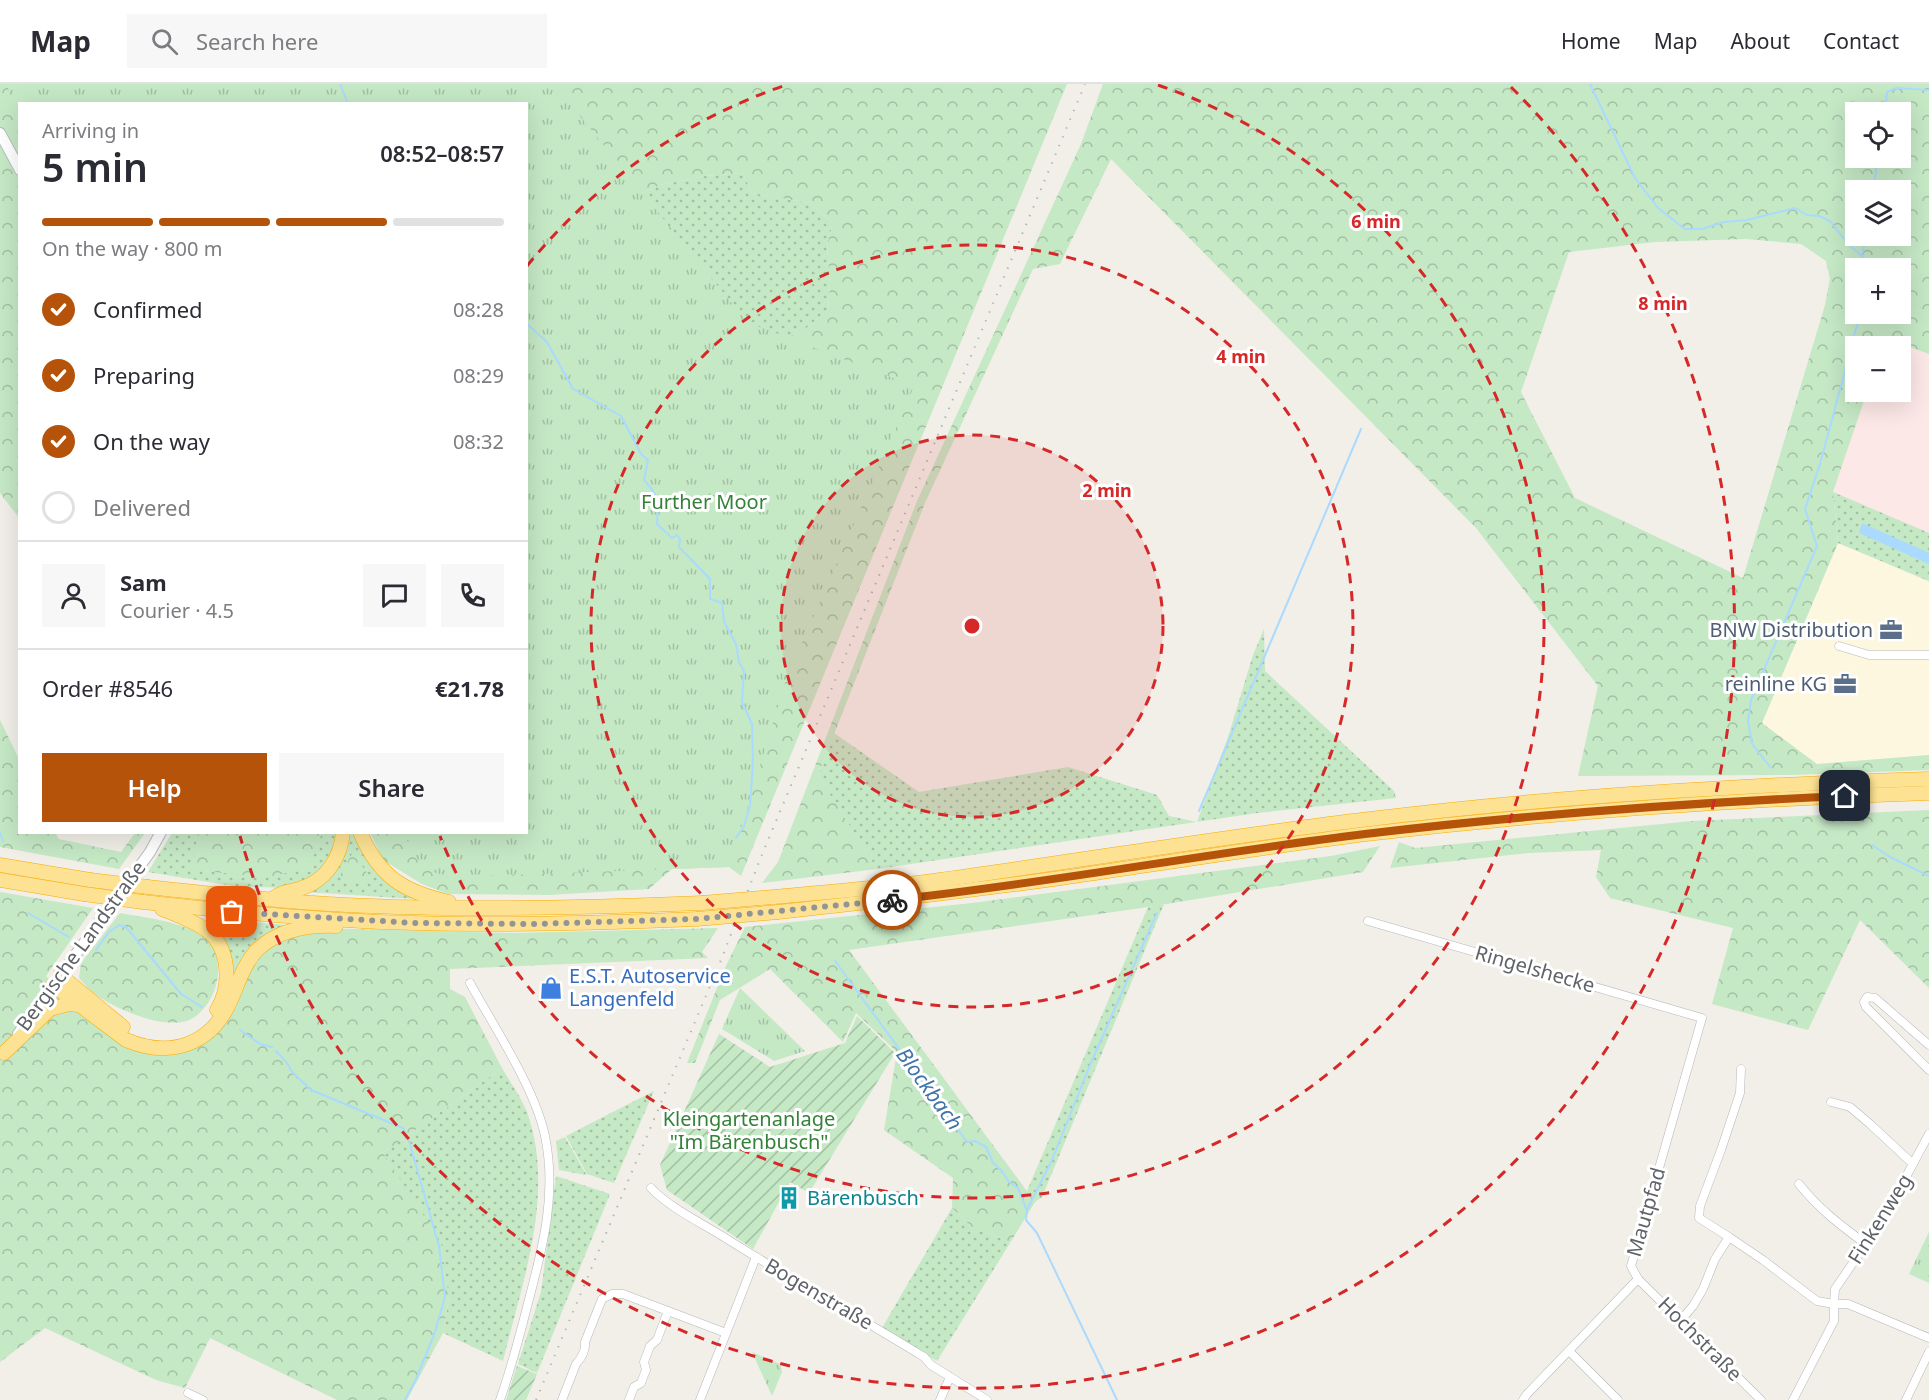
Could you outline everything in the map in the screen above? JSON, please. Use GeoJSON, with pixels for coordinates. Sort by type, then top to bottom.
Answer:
{"type":"FeatureCollection","features":[{"type":"Feature","properties":{"kind":"highway"},"geometry":{"type":"LineString","coordinates":[[0,866],[148,887],[271,900],[348,905],[493,909],[702,903],[915,883],[1424,812],[1733,786],[1929,779]]}},
{"type":"Feature","properties":{"kind":"highway"},"geometry":{"type":"LineString","coordinates":[[0,880],[84,894],[232,912],[414,923],[534,924],[697,919],[915,898],[1364,834],[1523,817],[1721,802],[1929,793]]}},
{"type":"Feature","properties":{"kind":"highway"},"geometry":{"type":"LineString","coordinates":[[271,900],[281,893],[307,886],[326,873],[341,848],[344,834]]}},
{"type":"Feature","properties":{"kind":"highway"},"geometry":{"type":"LineString","coordinates":[[361,834],[377,862],[391,878],[405,888],[449,902],[467,902],[493,909]]}},
{"type":"Feature","properties":{"kind":"highway"},"geometry":{"type":"LineString","coordinates":[[56,980],[136,1035],[153,1040],[169,1040],[188,1036],[202,1028],[214,1016],[225,988],[226,962],[219,945],[207,930],[190,920],[143,902]]}},
{"type":"Feature","properties":{"kind":"highway"},"geometry":{"type":"LineString","coordinates":[[56,980],[79,1005],[126,1040],[156,1049],[189,1045],[222,1019],[249,961],[257,950],[272,939],[286,932],[303,928],[330,926],[373,928],[414,923]]}},
{"type":"Feature","properties":{"kind":"highway"},"geometry":{"type":"LineString","coordinates":[[2,1056],[50,1009],[69,1004],[79,1005]]}},
{"type":"Feature","properties":{"kind":"main road"},"geometry":{"type":"LineString","coordinates":[[0,133],[18,166]]}},
{"type":"Feature","properties":{"kind":"main road","name":"Bergische Landstraße"},"geometry":{"type":"LineString","coordinates":[[2,1056],[150,852],[160,834]]}},
{"type":"Feature","properties":{"kind":"street"},"geometry":{"type":"LineString","coordinates":[[1839,646],[1869,656],[1929,655]]}},
{"type":"Feature","properties":{"kind":"street","name":"Ringelshecke"},"geometry":{"type":"LineString","coordinates":[[1368,921],[1702,1018]]}},
{"type":"Feature","properties":{"kind":"street"},"geometry":{"type":"LineString","coordinates":[[470,983],[520,1073],[535,1106],[545,1135],[549,1171],[549,1204],[544,1244],[500,1400]]}},
{"type":"Feature","properties":{"kind":"street"},"geometry":{"type":"LineString","coordinates":[[1929,1045],[1875,998],[1867,997],[1864,1002],[1866,1007],[1929,1070]]}},
{"type":"Feature","properties":{"kind":"street","name":"Mautpfad"},"geometry":{"type":"LineString","coordinates":[[1523,1400],[1638,1279],[1631,1266],[1702,1018]]}},
{"type":"Feature","properties":{"kind":"street"},"geometry":{"type":"LineString","coordinates":[[1741,1069],[1740,1093],[1700,1206],[1699,1218],[1763,1260],[1817,1301],[1848,1304],[1929,1338]]}},
{"type":"Feature","properties":{"kind":"street"},"geometry":{"type":"LineString","coordinates":[[1831,1102],[1850,1107],[1913,1164]]}},
{"type":"Feature","properties":{"kind":"street","name":"Finkenweg"},"geometry":{"type":"LineString","coordinates":[[1793,1400],[1834,1321],[1835,1289],[1892,1203],[1929,1134]]}},
{"type":"Feature","properties":{"kind":"street"},"geometry":{"type":"LineString","coordinates":[[1799,1184],[1811,1199],[1836,1222],[1866,1244]]}},
{"type":"Feature","properties":{"kind":"street","name":"Bogenstraße"},"geometry":{"type":"LineString","coordinates":[[651,1188],[659,1197],[924,1357],[931,1365],[987,1400]]}},
{"type":"Feature","properties":{"kind":"street"},"geometry":{"type":"LineString","coordinates":[[1681,1320],[1703,1290],[1715,1259],[1729,1237]]}},
{"type":"Feature","properties":{"kind":"street"},"geometry":{"type":"LineString","coordinates":[[700,1400],[756,1257]]}},
{"type":"Feature","properties":{"kind":"street","name":"Hochstraße"},"geometry":{"type":"LineString","coordinates":[[1638,1279],[1761,1400]]}},
{"type":"Feature","properties":{"kind":"street"},"geometry":{"type":"LineString","coordinates":[[562,1400],[576,1364],[580,1360],[602,1299],[612,1294],[623,1294],[726,1333]]}},
{"type":"Feature","properties":{"kind":"street"},"geometry":{"type":"LineString","coordinates":[[629,1400],[634,1387],[641,1383],[646,1370],[644,1362],[650,1346],[657,1340],[668,1311]]}},
{"type":"Feature","properties":{"kind":"street"},"geometry":{"type":"LineString","coordinates":[[1569,1351],[1618,1400]]}},
{"type":"Feature","properties":{"kind":"street"},"geometry":{"type":"LineString","coordinates":[[1906,1400],[1929,1352]]}},
{"type":"Feature","properties":{"kind":"street"},"geometry":{"type":"LineString","coordinates":[[940,1400],[950,1377]]}},
{"type":"Feature","properties":{"kind":"street"},"geometry":{"type":"LineString","coordinates":[[188,1393],[203,1400]]}},
{"type":"Feature","properties":{"kind":"shaded area"},"geometry":{"type":"Polygon","coordinates":[[[1929,98],[1929,533],[1817,486],[1852,402],[1911,402],[1911,336],[1870,336],[1887,324],[1911,324],[1911,258],[1900,258],[1900,246],[1911,246],[1911,180],[1900,180],[1900,168],[1911,168],[1911,107],[1929,98]]]}},
{"type":"Feature","properties":{"kind":"shaded area"},"geometry":{"type":"Polygon","coordinates":[[[1838,543],[1929,582],[1929,755],[1817,764],[1762,723],[1838,543]]]}},
{"type":"Feature","properties":{"kind":"green space"},"geometry":{"type":"Polygon","coordinates":[[[0,84],[201,84],[38,102],[18,102],[18,517],[0,493],[0,84]]]}},
{"type":"Feature","properties":{"kind":"green space","name":"Further Moor"},"geometry":{"type":"Polygon","coordinates":[[[7,84],[554,84],[747,322],[914,386],[786,680],[729,867],[450,877],[423,869],[404,834],[528,834],[528,102],[18,102],[18,133],[7,84]]]}},
{"type":"Feature","properties":{"kind":"green space","name":"Further Moor"},"geometry":{"type":"Polygon","coordinates":[[[483,84],[1067,84],[741,876],[729,867],[672,869],[649,889],[549,895],[448,894],[422,884],[383,860],[370,834],[528,834],[528,102],[522,102],[483,84]],[[743,173],[705,176],[660,185],[614,205],[737,319],[777,342],[804,330],[828,310],[830,285],[827,245],[833,223],[810,203],[752,193],[743,173]]]}},
{"type":"Feature","properties":{"kind":"green space"},"geometry":{"type":"Polygon","coordinates":[[[1103,84],[1929,84],[1929,354],[1911,347],[1911,336],[1845,336],[1845,402],[1864,402],[1833,492],[1838,543],[1762,723],[1817,764],[1929,755],[1929,770],[1791,775],[1578,776],[1598,686],[1476,528],[1111,159],[1060,264],[1033,269],[925,503],[818,775],[877,869],[762,883],[778,862],[917,501],[1081,144],[1103,84]],[[1746,239],[1655,242],[1569,252],[1521,392],[1575,498],[1743,578],[1825,305],[1830,279],[1826,261],[1801,244],[1746,239]]]}},
{"type":"Feature","properties":{"kind":"green space"},"geometry":{"type":"Polygon","coordinates":[[[743,173],[752,193],[810,203],[833,223],[827,245],[830,285],[828,310],[804,330],[778,342],[737,319],[614,205],[660,185],[705,176],[743,173]]]}},
{"type":"Feature","properties":{"kind":"green space"},"geometry":{"type":"Polygon","coordinates":[[[1833,492],[1929,533],[1929,581],[1838,543],[1833,492]]]}},
{"type":"Feature","properties":{"kind":"green space"},"geometry":{"type":"Polygon","coordinates":[[[1264,629],[1265,671],[1394,791],[1396,798],[1197,822],[1229,734],[1253,655],[1264,629]]]}},
{"type":"Feature","properties":{"kind":"green space"},"geometry":{"type":"Polygon","coordinates":[[[0,720],[18,757],[18,834],[56,834],[59,839],[121,852],[134,834],[144,834],[119,869],[0,847],[0,720]]]}},
{"type":"Feature","properties":{"kind":"green space"},"geometry":{"type":"Polygon","coordinates":[[[834,733],[919,792],[1068,767],[1157,795],[1169,816],[1197,822],[877,869],[818,776],[834,733]]]}},
{"type":"Feature","properties":{"kind":"green space"},"geometry":{"type":"Polygon","coordinates":[[[1929,810],[1929,988],[1860,920],[1808,1030],[1712,1004],[1733,928],[1610,898],[1596,877],[1601,850],[1529,853],[1390,868],[1399,842],[1415,848],[1692,821],[1929,810]]]}},
{"type":"Feature","properties":{"kind":"green space"},"geometry":{"type":"Polygon","coordinates":[[[171,834],[340,834],[330,863],[304,883],[286,888],[233,886],[148,872],[171,834]]]}},
{"type":"Feature","properties":{"kind":"green space"},"geometry":{"type":"Polygon","coordinates":[[[198,834],[322,834],[306,869],[267,877],[191,870],[198,834]]]}},
{"type":"Feature","properties":{"kind":"green space"},"geometry":{"type":"Polygon","coordinates":[[[349,834],[357,834],[416,899],[305,892],[340,860],[349,834]]]}},
{"type":"Feature","properties":{"kind":"green space"},"geometry":{"type":"Polygon","coordinates":[[[1380,846],[1363,872],[1148,907],[849,950],[1035,1202],[1010,1243],[973,1228],[952,1208],[953,1178],[884,1130],[897,1052],[856,1013],[843,1042],[770,969],[720,1000],[695,1063],[687,1063],[725,968],[745,927],[972,903],[1331,856],[1380,846]]]}},
{"type":"Feature","properties":{"kind":"green space"},"geometry":{"type":"Polygon","coordinates":[[[353,852],[372,881],[364,885],[339,877],[353,852]]]}},
{"type":"Feature","properties":{"kind":"green space"},"geometry":{"type":"Polygon","coordinates":[[[0,892],[93,908],[46,976],[79,1011],[129,1043],[197,1045],[249,968],[269,944],[315,928],[515,933],[718,928],[702,952],[708,958],[450,969],[450,989],[465,997],[502,1068],[383,1153],[441,1242],[449,1297],[443,1333],[407,1400],[337,1400],[210,1338],[185,1388],[156,1380],[45,1328],[0,1362],[0,892]]]}},
{"type":"Feature","properties":{"kind":"green space"},"geometry":{"type":"Polygon","coordinates":[[[1164,904],[1042,1197],[1035,1202],[1027,1191],[1148,907],[1164,904]]]}},
{"type":"Feature","properties":{"kind":"green space"},"geometry":{"type":"Polygon","coordinates":[[[120,913],[160,920],[190,929],[209,942],[215,952],[218,976],[210,1000],[193,1018],[170,1023],[142,1017],[104,1000],[91,991],[79,978],[81,963],[120,913]]]}},
{"type":"Feature","properties":{"kind":"green space"},"geometry":{"type":"Polygon","coordinates":[[[209,918],[288,925],[261,940],[232,987],[228,950],[220,936],[206,921],[209,918]]]}},
{"type":"Feature","properties":{"kind":"green space"},"geometry":{"type":"Polygon","coordinates":[[[740,988],[805,1051],[774,1061],[722,1029],[740,988]]]}},
{"type":"Feature","properties":{"kind":"green space","name":"Kleingartenanlage \"Im Bärenbusch\""},"geometry":{"type":"Polygon","coordinates":[[[857,1016],[895,1053],[809,1193],[790,1182],[753,1249],[667,1190],[660,1165],[719,1034],[770,1067],[845,1043],[857,1016]]]}},
{"type":"Feature","properties":{"kind":"green space"},"geometry":{"type":"Polygon","coordinates":[[[502,1068],[527,1112],[535,1143],[538,1174],[533,1237],[503,1361],[443,1333],[449,1297],[383,1153],[502,1068]]]}},
{"type":"Feature","properties":{"kind":"green space"},"geometry":{"type":"Polygon","coordinates":[[[654,1091],[614,1183],[587,1174],[566,1136],[654,1091]]]}},
{"type":"Feature","properties":{"kind":"green space"},"geometry":{"type":"Polygon","coordinates":[[[565,1137],[586,1175],[559,1170],[556,1141],[565,1137]]]}},
{"type":"Feature","properties":{"kind":"green space"},"geometry":{"type":"Polygon","coordinates":[[[556,1176],[610,1194],[537,1373],[518,1364],[541,1292],[556,1176]]]}},
{"type":"Feature","properties":{"kind":"green space"},"geometry":{"type":"Polygon","coordinates":[[[952,1208],[973,1228],[1010,1243],[937,1361],[882,1328],[952,1208]]]}},
{"type":"Feature","properties":{"kind":"green space"},"geometry":{"type":"Polygon","coordinates":[[[1929,1232],[1929,1283],[1909,1274],[1929,1232]]]}},
{"type":"Feature","properties":{"kind":"green space"},"geometry":{"type":"Polygon","coordinates":[[[752,1352],[780,1364],[782,1372],[772,1396],[752,1352]]]}},
{"type":"Feature","properties":{"kind":"green space"},"geometry":{"type":"Polygon","coordinates":[[[517,1366],[537,1374],[526,1400],[506,1400],[517,1366]]]}},
{"type":"Feature","properties":{"kind":"water"},"geometry":{"type":"Polygon","coordinates":[[[1862,523],[1929,553],[1929,564],[1859,533],[1862,523]]]}},
{"type":"Feature","properties":{"kind":"waterway","name":"Blockbach"},"geometry":{"type":"LineString","coordinates":[[340,84],[347,102]]}},
{"type":"Feature","properties":{"kind":"waterway"},"geometry":{"type":"LineString","coordinates":[[1590,84],[1635,178],[1658,208],[1685,229],[1702,229],[1724,222],[1747,220],[1795,208],[1807,215],[1819,216],[1830,221],[1849,245],[1862,256]]}},
{"type":"Feature","properties":{"kind":"waterway"},"geometry":{"type":"LineString","coordinates":[[1886,102],[1887,92],[1896,88],[1929,90]]}},
{"type":"Feature","properties":{"kind":"waterway"},"geometry":{"type":"LineString","coordinates":[[1875,180],[1876,168]]}},
{"type":"Feature","properties":{"kind":"waterway"},"geometry":{"type":"LineString","coordinates":[[1863,258],[1864,246]]}},
{"type":"Feature","properties":{"kind":"waterway"},"geometry":{"type":"LineString","coordinates":[[1771,768],[1752,744],[1748,721],[1751,700],[1817,546],[1805,509],[1820,464],[1857,324]]}},
{"type":"Feature","properties":{"kind":"waterway","name":"Blockbach"},"geometry":{"type":"LineString","coordinates":[[528,325],[547,342],[573,389],[621,416],[641,454],[648,460],[644,480],[657,500],[657,524],[672,538],[677,535],[680,539],[679,547],[710,579],[710,599],[722,603],[724,622],[736,644],[739,662],[744,671],[742,702],[752,724],[753,762],[750,805],[744,826],[736,838]]}},
{"type":"Feature","properties":{"kind":"waterway"},"geometry":{"type":"LineString","coordinates":[[1199,811],[1361,429]]}},
{"type":"Feature","properties":{"kind":"waterway"},"geometry":{"type":"LineString","coordinates":[[0,833],[3,841]]}},
{"type":"Feature","properties":{"kind":"waterway"},"geometry":{"type":"LineString","coordinates":[[1872,845],[1890,857],[1929,876]]}},
{"type":"Feature","properties":{"kind":"waterway"},"geometry":{"type":"LineString","coordinates":[[28,913],[69,937]]}},
{"type":"Feature","properties":{"kind":"waterway"},"geometry":{"type":"LineString","coordinates":[[1027,1210],[1052,1160],[1090,1065],[1157,913]]}},
{"type":"Feature","properties":{"kind":"waterway"},"geometry":{"type":"LineString","coordinates":[[96,950],[108,933],[119,925],[126,927],[181,994],[202,1007]]}},
{"type":"Feature","properties":{"kind":"waterway","name":"Blockbach"},"geometry":{"type":"LineString","coordinates":[[835,961],[967,1142],[975,1141],[986,1147],[993,1163],[1009,1182],[1018,1188],[1027,1211],[1026,1220],[1037,1233],[1117,1400]]}},
{"type":"Feature","properties":{"kind":"waterway"},"geometry":{"type":"LineString","coordinates":[[240,1030],[260,1044],[272,1047]]}},
{"type":"Feature","properties":{"kind":"waterway"},"geometry":{"type":"LineString","coordinates":[[276,1051],[292,1072],[311,1090],[403,1128],[409,1141],[439,1246],[445,1297],[434,1335],[405,1400]]}},
{"type":"Feature","properties":{"kind":"railway"},"geometry":{"type":"LineString","coordinates":[[536,1400],[1085,84]]}},
{"type":"Feature","properties":{"kind":"way so far"},"geometry":{"type":"LineString","coordinates":[[232,912],[414,923],[534,924],[697,919],[892,900]]}},
{"type":"Feature","properties":{"kind":"place","name":"BNW Distribution"},"geometry":{"type":"Point","coordinates":[1891,630]}},
{"type":"Feature","properties":{"kind":"place","name":"reinline KG"},"geometry":{"type":"Point","coordinates":[1845,684]}},
{"type":"Feature","properties":{"kind":"place","name":"E.S.T. Autoservice Langenfeld"},"geometry":{"type":"Point","coordinates":[551,988]}},
{"type":"Feature","properties":{"kind":"place","name":"Bärenbusch"},"geometry":{"type":"Point","coordinates":[789,1198]}},
{"type":"Feature","properties":{"kind":"route"},"geometry":{"type":"LineString","coordinates":[[892,900],[1364,834],[1630,808],[1845,796]]}}]}
